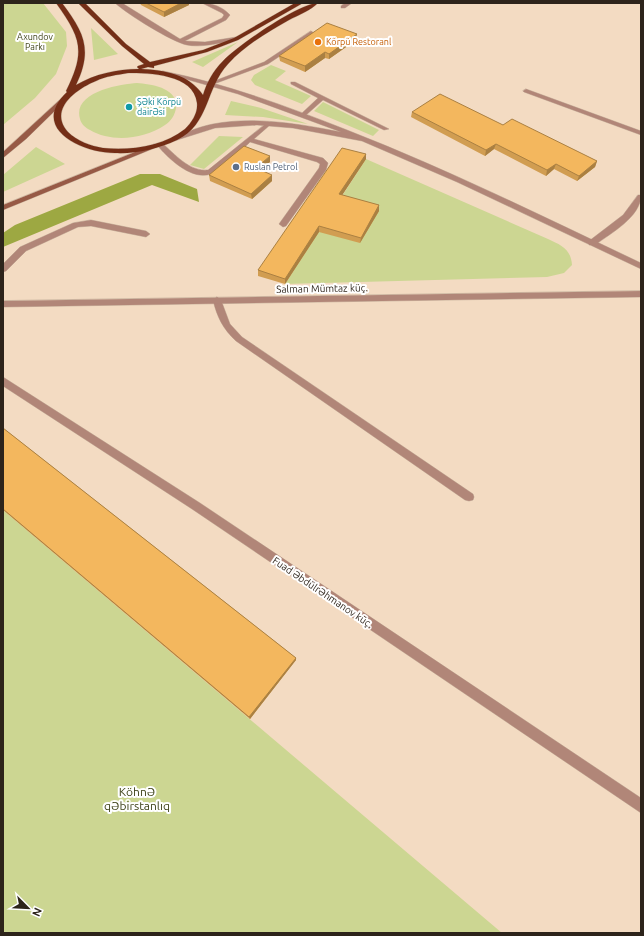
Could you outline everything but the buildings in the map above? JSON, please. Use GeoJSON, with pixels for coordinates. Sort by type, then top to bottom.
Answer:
{"type":"FeatureCollection","features":[{"type":"Feature","properties":{"kind":"highway"},"geometry":{"type":"LineString","coordinates":[[59,3],[79,31],[82,49],[81,67],[67,96],[59,108],[57,120],[62,132],[75,142],[93,149],[115,152],[138,150],[160,144],[171,140],[189,128],[198,115],[214,76],[222,64],[232,54],[315,3]]}},
{"type":"Feature","properties":{"kind":"highway"},"geometry":{"type":"LineString","coordinates":[[81,3],[124,45],[159,72]]}},
{"type":"Feature","properties":{"kind":"highway"},"geometry":{"type":"LineString","coordinates":[[67,96],[85,83],[108,74],[205,51],[236,39],[300,3]]}},
{"type":"Feature","properties":{"kind":"highway"},"geometry":{"type":"LineString","coordinates":[[108,74],[134,70],[159,72],[179,78],[187,82],[198,94],[201,108]]}},
{"type":"Feature","properties":{"kind":"main road"},"geometry":{"type":"LineString","coordinates":[[3,156],[24,138],[67,96]]}},
{"type":"Feature","properties":{"kind":"main road"},"geometry":{"type":"LineString","coordinates":[[3,208],[160,144]]}},
{"type":"Feature","properties":{"kind":"street"},"geometry":{"type":"LineString","coordinates":[[118,3],[180,41],[199,44],[236,39]]}},
{"type":"Feature","properties":{"kind":"street"},"geometry":{"type":"LineString","coordinates":[[180,41],[224,19],[227,15],[205,3]]}},
{"type":"Feature","properties":{"kind":"street"},"geometry":{"type":"LineString","coordinates":[[343,7],[349,3]]}},
{"type":"Feature","properties":{"kind":"street"},"geometry":{"type":"LineString","coordinates":[[212,83],[266,63],[312,32]]}},
{"type":"Feature","properties":{"kind":"street"},"geometry":{"type":"LineString","coordinates":[[159,72],[212,83],[253,95],[364,139],[440,172],[641,266]]}},
{"type":"Feature","properties":{"kind":"street"},"geometry":{"type":"LineString","coordinates":[[292,83],[386,129]]}},
{"type":"Feature","properties":{"kind":"street"},"geometry":{"type":"LineString","coordinates":[[526,91],[641,133]]}},
{"type":"Feature","properties":{"kind":"street"},"geometry":{"type":"LineString","coordinates":[[304,115],[322,98]]}},
{"type":"Feature","properties":{"kind":"street"},"geometry":{"type":"LineString","coordinates":[[268,124],[210,172],[205,174],[182,164],[160,144],[203,128],[236,123],[268,124],[364,139]]}},
{"type":"Feature","properties":{"kind":"street"},"geometry":{"type":"LineString","coordinates":[[249,140],[320,160],[324,163],[283,224]]}},
{"type":"Feature","properties":{"kind":"street"},"geometry":{"type":"LineString","coordinates":[[592,243],[623,220],[634,209],[641,197]]}},
{"type":"Feature","properties":{"kind":"street"},"geometry":{"type":"LineString","coordinates":[[3,268],[23,249],[76,225],[91,223],[146,234]]}},
{"type":"Feature","properties":{"kind":"street","name":"Salman Mümtaz küç."},"geometry":{"type":"LineString","coordinates":[[3,304],[641,294]]}},
{"type":"Feature","properties":{"kind":"street"},"geometry":{"type":"LineString","coordinates":[[217,300],[220,317],[228,329],[239,338],[469,497]]}},
{"type":"Feature","properties":{"kind":"street","name":"Fuad Əbdülrəhmanov küç."},"geometry":{"type":"LineString","coordinates":[[3,381],[196,506],[641,806]]}},
{"type":"Feature","properties":{"kind":"green space","name":"Axundov Parkı"},"geometry":{"type":"Polygon","coordinates":[[[3,3],[43,3],[66,32],[67,46],[56,74],[35,98],[3,125],[3,3]]]}},
{"type":"Feature","properties":{"kind":"green space"},"geometry":{"type":"Polygon","coordinates":[[[91,28],[118,54],[94,60],[91,28]]]}},
{"type":"Feature","properties":{"kind":"green space"},"geometry":{"type":"Polygon","coordinates":[[[238,42],[203,67],[192,62],[238,42]]]}},
{"type":"Feature","properties":{"kind":"green space"},"geometry":{"type":"Polygon","coordinates":[[[271,65],[286,71],[275,80],[311,96],[302,104],[255,85],[251,80],[254,75],[271,65]]]}},
{"type":"Feature","properties":{"kind":"green space","name":"Şəki Körpü dairəsi"},"geometry":{"type":"Polygon","coordinates":[[[137,83],[163,88],[173,96],[176,101],[176,108],[172,118],[167,123],[148,134],[128,138],[108,137],[85,127],[80,119],[79,110],[83,102],[90,96],[109,88],[137,83]]]}},
{"type":"Feature","properties":{"kind":"green space"},"geometry":{"type":"Polygon","coordinates":[[[231,101],[261,108],[308,124],[263,117],[225,115],[231,101]]]}},
{"type":"Feature","properties":{"kind":"green space"},"geometry":{"type":"Polygon","coordinates":[[[323,102],[379,130],[373,136],[314,111],[323,102]]]}},
{"type":"Feature","properties":{"kind":"green space"},"geometry":{"type":"Polygon","coordinates":[[[219,136],[243,137],[204,169],[190,165],[219,136]]]}},
{"type":"Feature","properties":{"kind":"green space"},"geometry":{"type":"Polygon","coordinates":[[[36,147],[65,164],[3,192],[3,175],[36,147]]]}},
{"type":"Feature","properties":{"kind":"green space"},"geometry":{"type":"Polygon","coordinates":[[[366,159],[557,243],[570,255],[572,265],[564,273],[547,277],[285,284],[366,159]]]}},
{"type":"Feature","properties":{"kind":"green space"},"geometry":{"type":"Polygon","coordinates":[[[140,174],[160,174],[197,189],[199,202],[152,185],[3,247],[3,233],[15,225],[140,174]]]}},
{"type":"Feature","properties":{"kind":"green space","name":"Köhnə qəbirstanlıq"},"geometry":{"type":"Polygon","coordinates":[[[3,510],[502,933],[3,933],[3,510]]]}},
{"type":"Feature","properties":{"kind":"place","name":"Körpü Restoranl"},"geometry":{"type":"Point","coordinates":[318,42]}},
{"type":"Feature","properties":{"kind":"place","name":"Şəki Körpü dairəsi"},"geometry":{"type":"Point","coordinates":[129,107]}},
{"type":"Feature","properties":{"kind":"place","name":"Ruslan Petrol"},"geometry":{"type":"Point","coordinates":[236,167]}}]}
